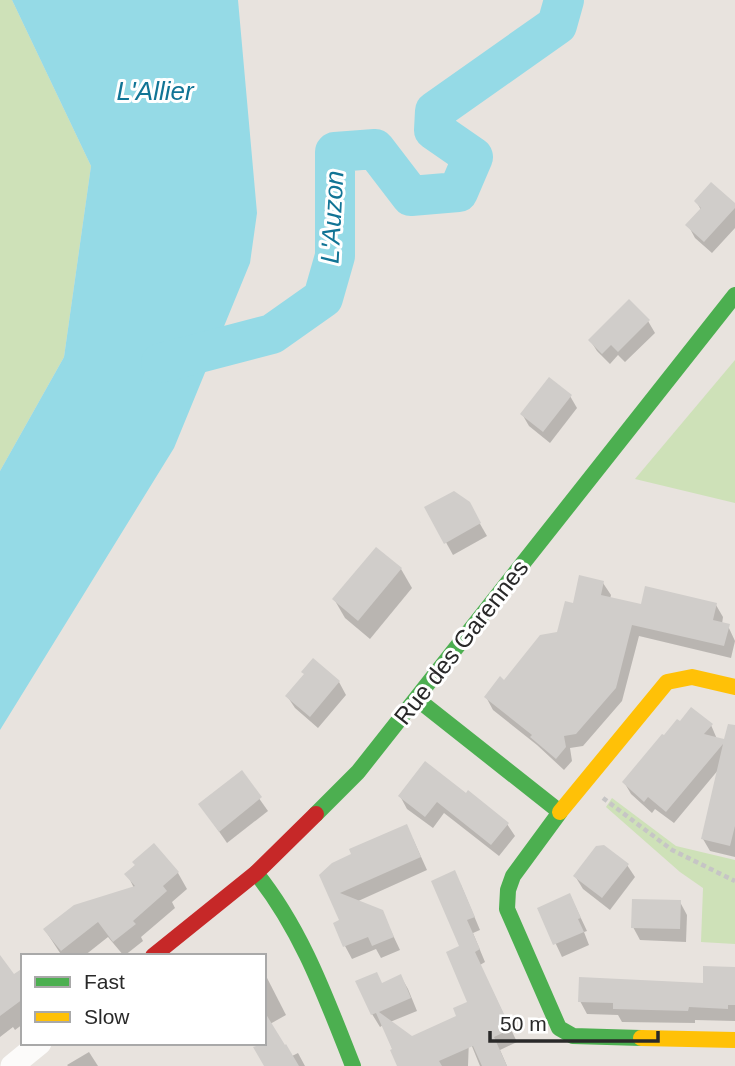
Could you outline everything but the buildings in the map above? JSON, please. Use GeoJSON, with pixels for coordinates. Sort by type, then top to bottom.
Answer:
{"type":"FeatureCollection","features":[{"type":"Feature","properties":{"kind":"street","name":"Rue des Garennes"},"geometry":{"type":"LineString","coordinates":[[155,954],[256,873],[358,772],[735,295]]}},
{"type":"Feature","properties":{"kind":"street"},"geometry":{"type":"LineString","coordinates":[[735,687],[691,676],[675,677],[667,682],[560,812],[513,876],[508,890],[507,909],[559,1028],[573,1036],[735,1040]]}},
{"type":"Feature","properties":{"kind":"street"},"geometry":{"type":"LineString","coordinates":[[417,699],[560,812]]}},
{"type":"Feature","properties":{"kind":"street"},"geometry":{"type":"LineString","coordinates":[[256,873],[274,893],[296,932],[353,1066]]}},
{"type":"Feature","properties":{"kind":"street"},"geometry":{"type":"LineString","coordinates":[[12,1066],[38,1045]]}},
{"type":"Feature","properties":{"kind":"path"},"geometry":{"type":"LineString","coordinates":[[584,783],[672,850],[735,881]]}},
{"type":"Feature","properties":{"kind":"green space"},"geometry":{"type":"Polygon","coordinates":[[[0,0],[12,0],[91,166],[64,357],[0,471],[0,0]]]}},
{"type":"Feature","properties":{"kind":"green space"},"geometry":{"type":"Polygon","coordinates":[[[735,360],[735,503],[635,479],[735,360]]]}},
{"type":"Feature","properties":{"kind":"green space"},"geometry":{"type":"Polygon","coordinates":[[[612,798],[676,846],[735,860],[735,944],[701,942],[703,888],[680,872],[606,807],[612,798]]]}},
{"type":"Feature","properties":{"kind":"water","name":"L'Allier"},"geometry":{"type":"Polygon","coordinates":[[[12,0],[238,0],[257,213],[250,263],[174,448],[0,730],[0,471],[64,357],[91,166],[12,0]]]}},
{"type":"Feature","properties":{"kind":"waterway","name":"L'Auzon"},"geometry":{"type":"LineString","coordinates":[[161,363],[272,334],[323,298],[335,256],[335,152],[375,149],[411,196],[458,192],[473,157],[434,130],[435,111],[557,25],[564,0]]}},
{"type":"Feature","properties":{"kind":"traffic: fast"},"geometry":{"type":"LineString","coordinates":[[316,814],[358,772],[735,295]]}},
{"type":"Feature","properties":{"kind":"traffic: fast"},"geometry":{"type":"LineString","coordinates":[[417,699],[560,812],[513,876],[508,890],[507,909],[559,1028],[573,1036],[641,1038]]}},
{"type":"Feature","properties":{"kind":"traffic: fast"},"geometry":{"type":"LineString","coordinates":[[256,873],[300,941],[353,1066]]}},
{"type":"Feature","properties":{"kind":"traffic: slow"},"geometry":{"type":"LineString","coordinates":[[560,812],[667,682],[692,677],[735,687]]}},
{"type":"Feature","properties":{"kind":"traffic: slow"},"geometry":{"type":"LineString","coordinates":[[641,1038],[735,1040]]}},
{"type":"Feature","properties":{"kind":"traffic: jam"},"geometry":{"type":"LineString","coordinates":[[155,954],[256,873],[316,814]]}}]}
